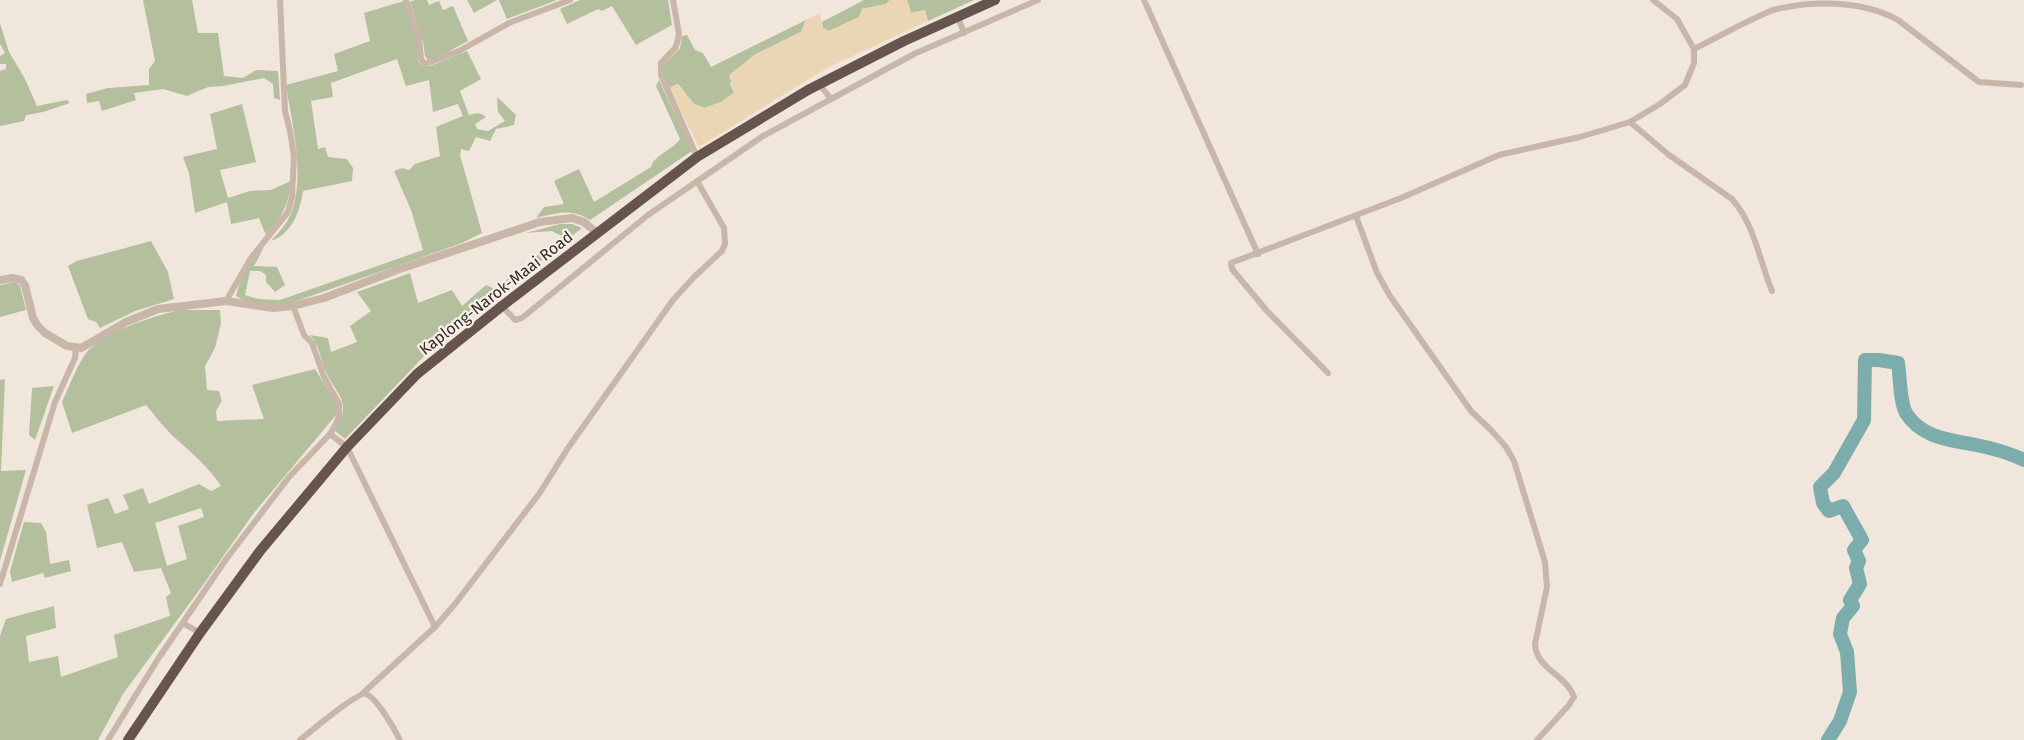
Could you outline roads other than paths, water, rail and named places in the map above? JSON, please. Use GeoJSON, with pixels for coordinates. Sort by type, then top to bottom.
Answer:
{"type":"FeatureCollection","features":[{"type":"Feature","properties":{"kind":"highway","name":"Kaplong-Narok-Maai Road"},"geometry":{"type":"LineString","coordinates":[[128,740],[200,633],[260,551],[347,447],[417,374],[697,157],[819,84],[904,41],[995,0]]}},
{"type":"Feature","properties":{"kind":"street"},"geometry":{"type":"LineString","coordinates":[[226,301],[251,258],[288,212],[292,197],[294,156],[285,111],[280,0]]}},
{"type":"Feature","properties":{"kind":"street"},"geometry":{"type":"LineString","coordinates":[[406,0],[419,38],[421,59],[425,64],[459,51],[509,24],[570,0]]}},
{"type":"Feature","properties":{"kind":"street"},"geometry":{"type":"LineString","coordinates":[[673,0],[679,34],[675,48],[661,63],[661,75],[697,157]]}},
{"type":"Feature","properties":{"kind":"street"},"geometry":{"type":"LineString","coordinates":[[502,306],[514,320],[522,318],[648,215],[763,136],[914,54],[1038,0]]}},
{"type":"Feature","properties":{"kind":"street"},"geometry":{"type":"LineString","coordinates":[[1144,0],[1258,254]]}},
{"type":"Feature","properties":{"kind":"street"},"geometry":{"type":"LineString","coordinates":[[1328,373],[1267,311],[1231,266],[1234,262],[1356,216],[1499,155],[1580,137],[1630,122],[1671,97],[1685,85],[1694,63],[1694,50],[1677,19],[1653,0]]}},
{"type":"Feature","properties":{"kind":"street"},"geometry":{"type":"LineString","coordinates":[[1694,50],[1775,9],[1802,3],[1846,3],[1884,12],[1898,20],[1979,82],[2020,85]]}},
{"type":"Feature","properties":{"kind":"street"},"geometry":{"type":"LineString","coordinates":[[958,17],[964,33]]}},
{"type":"Feature","properties":{"kind":"street"},"geometry":{"type":"LineString","coordinates":[[819,84],[831,99]]}},
{"type":"Feature","properties":{"kind":"street"},"geometry":{"type":"LineString","coordinates":[[1630,122],[1651,141],[1732,199],[1740,208],[1772,291]]}},
{"type":"Feature","properties":{"kind":"street"},"geometry":{"type":"LineString","coordinates":[[300,740],[351,700],[363,694],[435,627],[539,494],[580,430],[674,300],[694,277],[722,251],[725,244],[724,228],[697,181]]}},
{"type":"Feature","properties":{"kind":"street"},"geometry":{"type":"LineString","coordinates":[[1356,216],[1377,273],[1390,296],[1471,411],[1506,447],[1514,461],[1545,562],[1547,587],[1535,644],[1536,653],[1545,665],[1569,687],[1574,697],[1538,740]]}},
{"type":"Feature","properties":{"kind":"street"},"geometry":{"type":"LineString","coordinates":[[0,280],[13,278],[21,280],[25,285],[33,318],[38,326],[54,339],[76,348],[89,344],[126,322],[158,309],[226,301],[273,308],[293,306],[324,298],[397,270],[540,222],[572,218],[584,222],[597,233]]}},
{"type":"Feature","properties":{"kind":"street"},"geometry":{"type":"LineString","coordinates":[[108,740],[152,669],[253,522],[305,458],[330,434],[339,417],[339,404],[324,377],[312,343],[304,334],[293,306]]}},
{"type":"Feature","properties":{"kind":"street"},"geometry":{"type":"LineString","coordinates":[[0,584],[55,402],[75,358],[76,348]]}},
{"type":"Feature","properties":{"kind":"street"},"geometry":{"type":"LineString","coordinates":[[330,434],[347,447],[435,627]]}},
{"type":"Feature","properties":{"kind":"street"},"geometry":{"type":"LineString","coordinates":[[183,623],[200,633]]}},
{"type":"Feature","properties":{"kind":"street"},"geometry":{"type":"LineString","coordinates":[[363,694],[374,700],[400,740]]}},
{"type":"Feature","properties":{"kind":"waterway"},"geometry":{"type":"LineString","coordinates":[[1828,740],[1840,721],[1850,692],[1847,652],[1840,634],[1843,618],[1853,606],[1850,600],[1860,584],[1856,568],[1859,561],[1854,550],[1862,540],[1843,506],[1829,511],[1823,503],[1820,487],[1834,473],[1864,420],[1865,360],[1898,363],[1904,409],[1920,428],[1937,436],[1994,449],[2024,460]]}}]}
